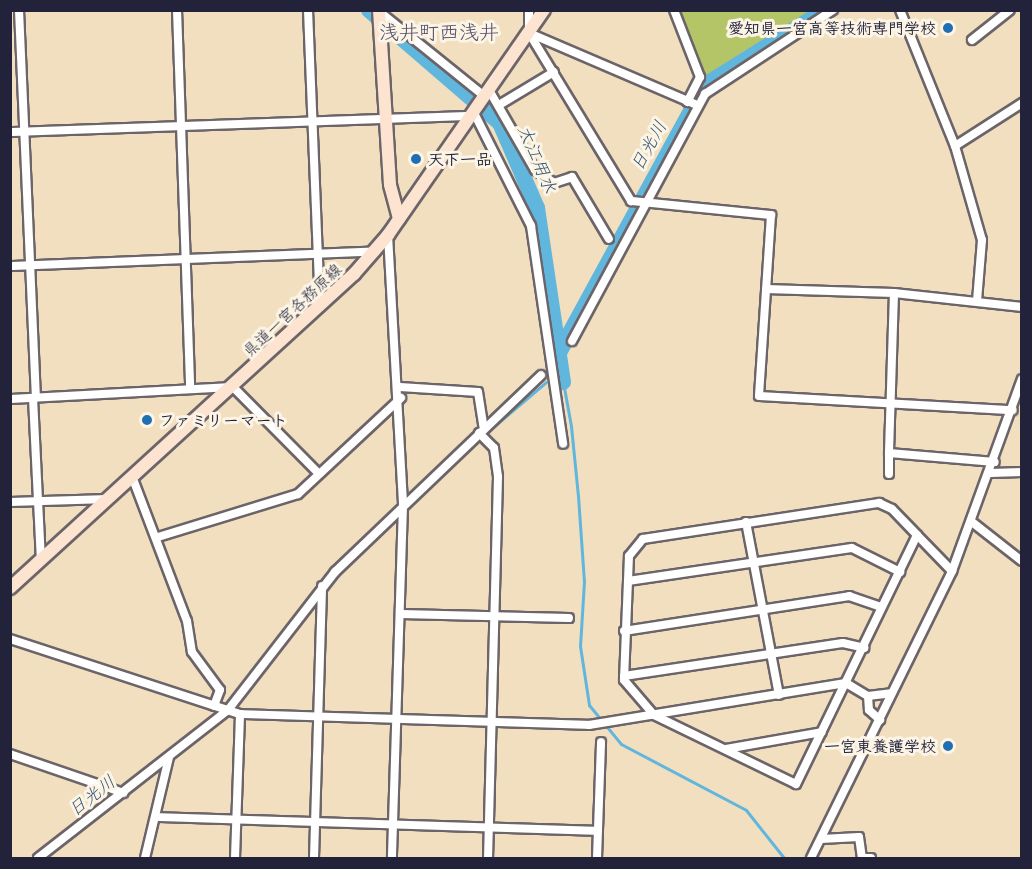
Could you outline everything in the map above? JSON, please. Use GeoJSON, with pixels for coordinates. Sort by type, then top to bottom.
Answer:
{"type":"FeatureCollection","features":[{"type":"Feature","properties":{"kind":"main road","name":"県道一宮各務原線"},"geometry":{"type":"LineString","coordinates":[[10,588],[320,309],[376,251],[544,10]]}},
{"type":"Feature","properties":{"kind":"main road"},"geometry":{"type":"LineString","coordinates":[[379,11],[390,184],[399,219]]}},
{"type":"Feature","properties":{"kind":"street"},"geometry":{"type":"LineString","coordinates":[[19,10],[22,132],[41,561]]}},
{"type":"Feature","properties":{"kind":"street"},"geometry":{"type":"LineString","coordinates":[[177,10],[190,389]]}},
{"type":"Feature","properties":{"kind":"street"},"geometry":{"type":"LineString","coordinates":[[308,10],[320,309]]}},
{"type":"Feature","properties":{"kind":"street"},"geometry":{"type":"LineString","coordinates":[[529,10],[529,33],[627,195],[643,206],[771,215],[759,396],[1013,410]]}},
{"type":"Feature","properties":{"kind":"street"},"geometry":{"type":"LineString","coordinates":[[674,10],[700,77],[687,102]]}},
{"type":"Feature","properties":{"kind":"street"},"geometry":{"type":"LineString","coordinates":[[572,341],[697,105],[705,94],[833,10]]}},
{"type":"Feature","properties":{"kind":"street"},"geometry":{"type":"LineString","coordinates":[[900,10],[955,146],[982,240],[977,301]]}},
{"type":"Feature","properties":{"kind":"street"},"geometry":{"type":"LineString","coordinates":[[972,40],[1010,10]]}},
{"type":"Feature","properties":{"kind":"street"},"geometry":{"type":"LineString","coordinates":[[379,11],[499,105],[535,170],[554,183],[572,177],[609,239]]}},
{"type":"Feature","properties":{"kind":"street"},"geometry":{"type":"LineString","coordinates":[[529,33],[697,105]]}},
{"type":"Feature","properties":{"kind":"street"},"geometry":{"type":"LineString","coordinates":[[499,105],[554,72]]}},
{"type":"Feature","properties":{"kind":"street"},"geometry":{"type":"LineString","coordinates":[[955,146],[1022,103]]}},
{"type":"Feature","properties":{"kind":"street"},"geometry":{"type":"LineString","coordinates":[[10,132],[181,127],[473,112],[531,226],[562,444]]}},
{"type":"Feature","properties":{"kind":"street"},"geometry":{"type":"LineString","coordinates":[[388,235],[401,398],[403,505],[392,858]]}},
{"type":"Feature","properties":{"kind":"street"},"geometry":{"type":"LineString","coordinates":[[10,266],[376,251]]}},
{"type":"Feature","properties":{"kind":"street"},"geometry":{"type":"LineString","coordinates":[[766,289],[894,293],[1022,307]]}},
{"type":"Feature","properties":{"kind":"street"},"geometry":{"type":"LineString","coordinates":[[889,474],[894,293]]}},
{"type":"Feature","properties":{"kind":"street"},"geometry":{"type":"LineString","coordinates":[[38,858],[228,710],[322,586],[403,505],[541,375]]}},
{"type":"Feature","properties":{"kind":"street"},"geometry":{"type":"LineString","coordinates":[[811,858],[952,571],[991,473],[1022,379]]}},
{"type":"Feature","properties":{"kind":"street"},"geometry":{"type":"LineString","coordinates":[[10,399],[233,387],[319,474]]}},
{"type":"Feature","properties":{"kind":"street"},"geometry":{"type":"LineString","coordinates":[[400,387],[478,392],[481,431],[494,448],[498,477],[489,721],[488,858]]}},
{"type":"Feature","properties":{"kind":"street"},"geometry":{"type":"LineString","coordinates":[[158,537],[298,494],[401,398]]}},
{"type":"Feature","properties":{"kind":"street"},"geometry":{"type":"LineString","coordinates":[[890,453],[995,462]]}},
{"type":"Feature","properties":{"kind":"street"},"geometry":{"type":"LineString","coordinates":[[991,473],[1022,472]]}},
{"type":"Feature","properties":{"kind":"street"},"geometry":{"type":"LineString","coordinates":[[133,479],[158,537],[192,652],[220,690],[214,706]]}},
{"type":"Feature","properties":{"kind":"street"},"geometry":{"type":"LineString","coordinates":[[10,502],[109,500]]}},
{"type":"Feature","properties":{"kind":"street"},"geometry":{"type":"LineString","coordinates":[[917,535],[796,784],[654,716],[639,703],[624,676],[624,631],[629,556],[643,539],[864,501],[892,508],[952,571]]}},
{"type":"Feature","properties":{"kind":"street"},"geometry":{"type":"LineString","coordinates":[[746,522],[769,653],[779,695]]}},
{"type":"Feature","properties":{"kind":"street"},"geometry":{"type":"LineString","coordinates":[[972,522],[1022,561]]}},
{"type":"Feature","properties":{"kind":"street"},"geometry":{"type":"LineString","coordinates":[[628,581],[753,566],[852,548],[900,572]]}},
{"type":"Feature","properties":{"kind":"street"},"geometry":{"type":"LineString","coordinates":[[314,858],[322,586]]}},
{"type":"Feature","properties":{"kind":"street"},"geometry":{"type":"LineString","coordinates":[[624,631],[849,596],[881,607]]}},
{"type":"Feature","properties":{"kind":"street"},"geometry":{"type":"LineString","coordinates":[[401,614],[569,618]]}},
{"type":"Feature","properties":{"kind":"street"},"geometry":{"type":"LineString","coordinates":[[10,639],[240,714],[593,724],[654,716],[846,682],[868,696],[891,693]]}},
{"type":"Feature","properties":{"kind":"street"},"geometry":{"type":"LineString","coordinates":[[624,676],[843,643],[864,648]]}},
{"type":"Feature","properties":{"kind":"street"},"geometry":{"type":"LineString","coordinates":[[868,696],[869,710],[880,720]]}},
{"type":"Feature","properties":{"kind":"street"},"geometry":{"type":"LineString","coordinates":[[235,858],[240,714]]}},
{"type":"Feature","properties":{"kind":"street"},"geometry":{"type":"LineString","coordinates":[[725,749],[822,732]]}},
{"type":"Feature","properties":{"kind":"street"},"geometry":{"type":"LineString","coordinates":[[597,858],[601,742]]}},
{"type":"Feature","properties":{"kind":"street"},"geometry":{"type":"LineString","coordinates":[[10,754],[124,793]]}},
{"type":"Feature","properties":{"kind":"street"},"geometry":{"type":"LineString","coordinates":[[145,858],[169,757]]}},
{"type":"Feature","properties":{"kind":"street"},"geometry":{"type":"LineString","coordinates":[[156,817],[598,831]]}},
{"type":"Feature","properties":{"kind":"street"},"geometry":{"type":"LineString","coordinates":[[821,839],[859,837],[862,858],[871,858]]}},
{"type":"Feature","properties":{"kind":"green space"},"geometry":{"type":"Polygon","coordinates":[[[681,10],[824,11],[706,80],[681,10]]]}},
{"type":"Feature","properties":{"kind":"waterway","name":"大江用水"},"geometry":{"type":"LineString","coordinates":[[369,10],[500,123],[537,208],[563,382]]}},
{"type":"Feature","properties":{"kind":"waterway","name":"日光川"},"geometry":{"type":"LineString","coordinates":[[560,351],[705,85],[819,14]]}},
{"type":"Feature","properties":{"kind":"waterway","name":"日光川"},"geometry":{"type":"LineString","coordinates":[[485,434],[546,382]]}},
{"type":"Feature","properties":{"kind":"waterway"},"geometry":{"type":"LineString","coordinates":[[558,382],[563,382],[571,426],[578,496],[584,581],[580,646],[589,705],[621,744],[746,810],[784,858]]}},
{"type":"Feature","properties":{"kind":"waterway","name":"日光川"},"geometry":{"type":"LineString","coordinates":[[469,450],[478,441]]}},
{"type":"Feature","properties":{"kind":"waterway","name":"日光川"},"geometry":{"type":"LineString","coordinates":[[45,858],[135,788]]}},
{"type":"Feature","properties":{"kind":"place","name":"愛知県一宮高等技術専門学校"},"geometry":{"type":"Point","coordinates":[948,28]}},
{"type":"Feature","properties":{"kind":"place","name":"天下一品"},"geometry":{"type":"Point","coordinates":[416,159]}},
{"type":"Feature","properties":{"kind":"place","name":"ファミリーマート"},"geometry":{"type":"Point","coordinates":[147,420]}},
{"type":"Feature","properties":{"kind":"place","name":"一宮東養護学校"},"geometry":{"type":"Point","coordinates":[948,746]}},
{"type":"Feature","properties":{"kind":"district","name":"浅井町西浅井"},"geometry":{"type":"Point","coordinates":[439,31]}}]}
